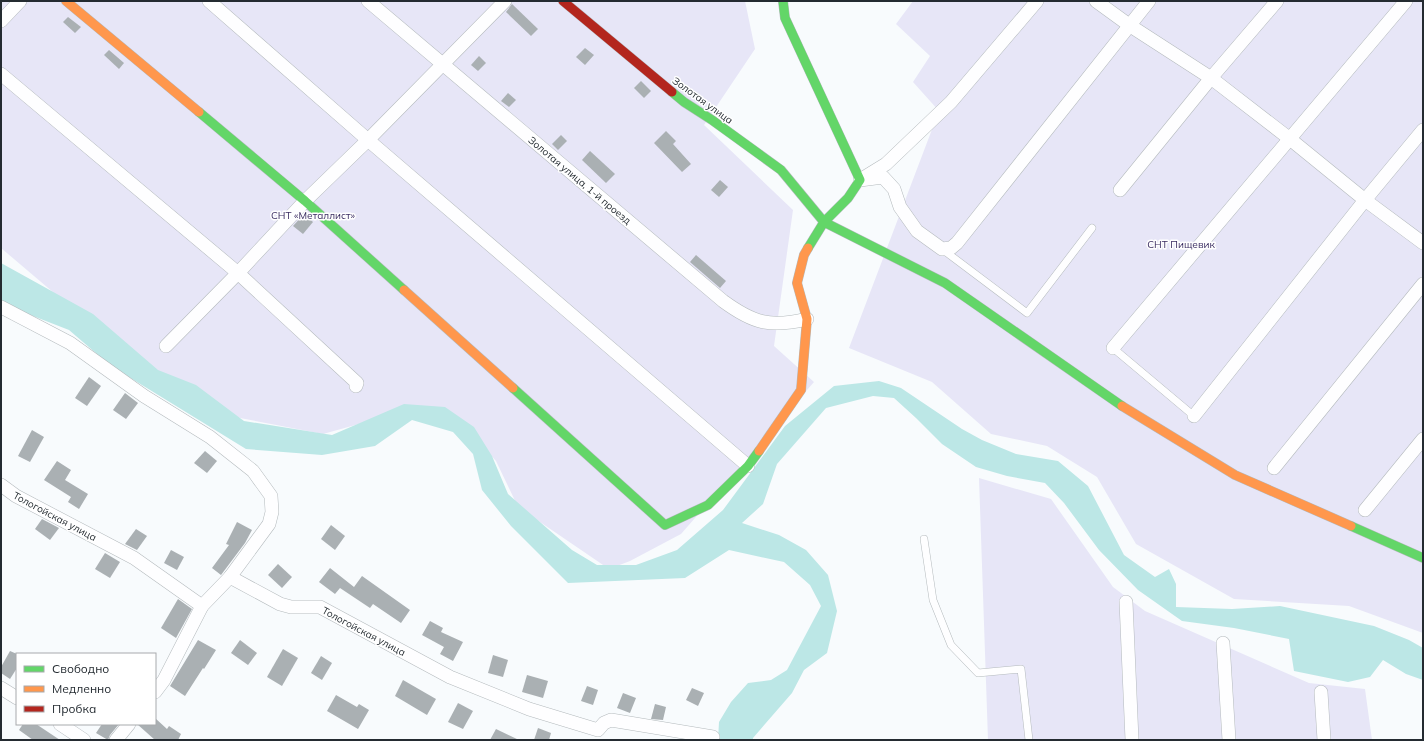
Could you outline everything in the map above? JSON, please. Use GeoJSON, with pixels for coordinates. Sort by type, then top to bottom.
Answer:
{"type":"FeatureCollection","features":[{"type":"Feature","properties":{"kind":"street"},"geometry":{"type":"LineString","coordinates":[[1,21],[20,1]]}},
{"type":"Feature","properties":{"kind":"street"},"geometry":{"type":"LineString","coordinates":[[66,1],[305,202],[665,525],[708,505],[748,466],[801,390],[807,319],[797,283],[804,255],[824,222],[848,198],[860,180],[886,164],[951,102],[1037,1]]}},
{"type":"Feature","properties":{"kind":"street"},"geometry":{"type":"LineString","coordinates":[[209,1],[368,140],[748,466]]}},
{"type":"Feature","properties":{"kind":"street","name":"Золотая улица, 1-й проезд"},"geometry":{"type":"LineString","coordinates":[[368,1],[740,314],[753,319],[776,323],[807,319]]}},
{"type":"Feature","properties":{"kind":"street"},"geometry":{"type":"LineString","coordinates":[[166,346],[305,202],[505,1]]}},
{"type":"Feature","properties":{"kind":"street","name":"Золотая улица"},"geometry":{"type":"LineString","coordinates":[[563,1],[684,102],[712,120],[781,170],[824,222]]}},
{"type":"Feature","properties":{"kind":"street"},"geometry":{"type":"LineString","coordinates":[[783,1],[785,18],[860,180]]}},
{"type":"Feature","properties":{"kind":"street"},"geometry":{"type":"LineString","coordinates":[[1096,1],[1129,25],[1211,78],[1290,139],[1365,200],[1423,243]]}},
{"type":"Feature","properties":{"kind":"street"},"geometry":{"type":"LineString","coordinates":[[860,180],[883,177],[894,189],[900,207],[917,231],[942,249],[951,248],[957,243],[1149,1]]}},
{"type":"Feature","properties":{"kind":"street"},"geometry":{"type":"LineString","coordinates":[[1120,190],[1211,78],[1277,1]]}},
{"type":"Feature","properties":{"kind":"street"},"geometry":{"type":"LineString","coordinates":[[1113,348],[1406,1]]}},
{"type":"Feature","properties":{"kind":"street"},"geometry":{"type":"LineString","coordinates":[[1,74],[238,273],[357,383],[356,386]]}},
{"type":"Feature","properties":{"kind":"street"},"geometry":{"type":"LineString","coordinates":[[1194,416],[1365,200],[1423,130]]}},
{"type":"Feature","properties":{"kind":"street"},"geometry":{"type":"LineString","coordinates":[[824,222],[945,283],[1129,411],[1235,475],[1423,558]]}},
{"type":"Feature","properties":{"kind":"street"},"geometry":{"type":"LineString","coordinates":[[1274,468],[1423,284]]}},
{"type":"Feature","properties":{"kind":"street"},"geometry":{"type":"LineString","coordinates":[[1,307],[70,342],[144,396],[210,437],[253,471],[271,496],[272,512],[269,524],[230,577],[202,606],[164,680],[156,691]]}},
{"type":"Feature","properties":{"kind":"street"},"geometry":{"type":"LineString","coordinates":[[1365,510],[1423,439]]}},
{"type":"Feature","properties":{"kind":"street","name":"Тологойская улица"},"geometry":{"type":"LineString","coordinates":[[1,485],[16,496],[134,558],[202,606]]}},
{"type":"Feature","properties":{"kind":"street","name":"Тологойская улица"},"geometry":{"type":"LineString","coordinates":[[230,577],[280,604],[291,607],[320,607],[450,676],[529,709],[600,735],[604,723],[611,720],[713,737]]}},
{"type":"Feature","properties":{"kind":"street"},"geometry":{"type":"LineString","coordinates":[[1126,602],[1132,740]]}},
{"type":"Feature","properties":{"kind":"street"},"geometry":{"type":"LineString","coordinates":[[1223,643],[1230,740]]}},
{"type":"Feature","properties":{"kind":"street"},"geometry":{"type":"LineString","coordinates":[[1,688],[16,697]]}},
{"type":"Feature","properties":{"kind":"street"},"geometry":{"type":"LineString","coordinates":[[1321,692],[1324,740]]}},
{"type":"Feature","properties":{"kind":"street"},"geometry":{"type":"LineString","coordinates":[[62,725],[84,740]]}},
{"type":"Feature","properties":{"kind":"street"},"geometry":{"type":"LineString","coordinates":[[116,740],[128,725]]}},
{"type":"Feature","properties":{"kind":"lane"},"geometry":{"type":"LineString","coordinates":[[942,249],[1027,313],[1092,228]]}},
{"type":"Feature","properties":{"kind":"lane"},"geometry":{"type":"LineString","coordinates":[[1113,348],[1194,416]]}},
{"type":"Feature","properties":{"kind":"lane"},"geometry":{"type":"LineString","coordinates":[[924,539],[934,600],[951,645],[978,672],[1021,669],[1029,740]]}},
{"type":"Feature","properties":{"kind":"green space","name":"СНТ «Металлист»"},"geometry":{"type":"Polygon","coordinates":[[[1,1],[745,1],[755,49],[704,125],[793,210],[774,346],[814,382],[681,534],[630,561],[609,569],[518,507],[496,461],[458,419],[384,417],[323,434],[240,418],[191,393],[133,360],[1,248],[1,1]]]}},
{"type":"Feature","properties":{"kind":"green space","name":"СНТ Пищевик"},"geometry":{"type":"Polygon","coordinates":[[[913,1],[1423,1],[1423,633],[1349,606],[1234,599],[1136,544],[1097,477],[1047,446],[991,434],[932,382],[849,348],[939,111],[913,82],[930,56],[896,24],[913,1]]]}},
{"type":"Feature","properties":{"kind":"green space"},"geometry":{"type":"Polygon","coordinates":[[[979,478],[1051,499],[1113,587],[1145,611],[1309,683],[1365,689],[1372,740],[988,740],[979,478]]]}},
{"type":"Feature","properties":{"kind":"shaded area"},"geometry":{"type":"Polygon","coordinates":[[[1,263],[93,314],[158,370],[196,385],[244,421],[332,435],[404,404],[445,407],[474,427],[492,456],[508,494],[572,550],[597,565],[636,565],[677,550],[723,510],[785,426],[834,386],[879,381],[901,388],[962,429],[982,440],[1016,454],[1058,461],[1088,486],[1124,555],[1155,577],[1169,569],[1176,584],[1176,607],[1232,609],[1280,606],[1374,626],[1409,640],[1423,648],[1423,680],[1406,674],[1383,660],[1370,677],[1348,682],[1294,671],[1289,639],[1234,628],[1182,621],[1138,590],[1099,550],[1064,503],[1045,483],[1007,476],[976,467],[942,444],[894,398],[873,396],[826,408],[777,464],[763,504],[742,523],[779,535],[806,550],[828,575],[837,611],[827,653],[804,670],[792,693],[753,738],[753,740],[718,740],[719,722],[731,702],[748,683],[771,680],[787,670],[821,606],[810,585],[784,562],[729,550],[685,578],[568,583],[511,526],[482,490],[473,454],[453,432],[412,420],[375,446],[322,455],[246,449],[111,366],[69,330],[15,309],[1,301],[1,263]]]}},
{"type":"Feature","properties":{"kind":"building"},"geometry":{"type":"Polygon","coordinates":[[[512,4],[538,29],[531,36],[506,12],[512,4]]]}},
{"type":"Feature","properties":{"kind":"building"},"geometry":{"type":"Polygon","coordinates":[[[68,17],[81,27],[75,33],[63,22],[68,17]]]}},
{"type":"Feature","properties":{"kind":"building"},"geometry":{"type":"Polygon","coordinates":[[[585,48],[594,55],[585,65],[576,57],[585,48]]]}},
{"type":"Feature","properties":{"kind":"building"},"geometry":{"type":"Polygon","coordinates":[[[109,50],[124,63],[119,69],[104,55],[109,50]]]}},
{"type":"Feature","properties":{"kind":"building"},"geometry":{"type":"Polygon","coordinates":[[[479,56],[486,63],[478,71],[471,65],[479,56]]]}},
{"type":"Feature","properties":{"kind":"building"},"geometry":{"type":"Polygon","coordinates":[[[641,81],[651,91],[644,98],[634,88],[641,81]]]}},
{"type":"Feature","properties":{"kind":"building"},"geometry":{"type":"Polygon","coordinates":[[[508,93],[516,100],[509,107],[501,101],[508,93]]]}},
{"type":"Feature","properties":{"kind":"building"},"geometry":{"type":"Polygon","coordinates":[[[666,131],[676,141],[673,144],[691,164],[682,172],[654,143],[666,131]]]}},
{"type":"Feature","properties":{"kind":"building"},"geometry":{"type":"Polygon","coordinates":[[[561,135],[567,141],[558,150],[552,144],[561,135]]]}},
{"type":"Feature","properties":{"kind":"building"},"geometry":{"type":"Polygon","coordinates":[[[590,151],[615,174],[606,183],[582,160],[590,151]]]}},
{"type":"Feature","properties":{"kind":"building"},"geometry":{"type":"Polygon","coordinates":[[[720,180],[728,187],[719,197],[711,190],[720,180]]]}},
{"type":"Feature","properties":{"kind":"building"},"geometry":{"type":"Polygon","coordinates":[[[304,214],[313,222],[303,234],[293,226],[304,214]]]}},
{"type":"Feature","properties":{"kind":"building"},"geometry":{"type":"Polygon","coordinates":[[[696,255],[726,281],[720,288],[690,262],[696,255]]]}},
{"type":"Feature","properties":{"kind":"building"},"geometry":{"type":"Polygon","coordinates":[[[89,377],[101,386],[87,406],[75,398],[89,377]]]}},
{"type":"Feature","properties":{"kind":"building"},"geometry":{"type":"Polygon","coordinates":[[[125,393],[138,403],[126,419],[113,410],[125,393]]]}},
{"type":"Feature","properties":{"kind":"building"},"geometry":{"type":"Polygon","coordinates":[[[32,430],[44,437],[30,462],[18,456],[32,430]]]}},
{"type":"Feature","properties":{"kind":"building"},"geometry":{"type":"Polygon","coordinates":[[[205,451],[217,461],[207,473],[194,463],[205,451]]]}},
{"type":"Feature","properties":{"kind":"building"},"geometry":{"type":"Polygon","coordinates":[[[57,461],[71,470],[65,480],[88,494],[79,509],[68,502],[71,497],[44,480],[57,461]]]}},
{"type":"Feature","properties":{"kind":"building"},"geometry":{"type":"Polygon","coordinates":[[[42,519],[59,528],[50,540],[35,529],[42,519]]]}},
{"type":"Feature","properties":{"kind":"building"},"geometry":{"type":"Polygon","coordinates":[[[237,522],[252,530],[245,543],[221,575],[212,568],[229,545],[226,544],[237,522]]]}},
{"type":"Feature","properties":{"kind":"building"},"geometry":{"type":"Polygon","coordinates":[[[331,525],[345,536],[335,550],[321,539],[331,525]]]}},
{"type":"Feature","properties":{"kind":"building"},"geometry":{"type":"Polygon","coordinates":[[[136,529],[147,536],[137,550],[125,544],[136,529]]]}},
{"type":"Feature","properties":{"kind":"building"},"geometry":{"type":"Polygon","coordinates":[[[171,550],[184,557],[177,570],[164,563],[171,550]]]}},
{"type":"Feature","properties":{"kind":"building"},"geometry":{"type":"Polygon","coordinates":[[[105,553],[120,562],[110,578],[95,569],[105,553]]]}},
{"type":"Feature","properties":{"kind":"building"},"geometry":{"type":"Polygon","coordinates":[[[278,564],[292,577],[282,588],[268,575],[278,564]]]}},
{"type":"Feature","properties":{"kind":"building"},"geometry":{"type":"Polygon","coordinates":[[[330,568],[354,587],[362,576],[410,610],[401,623],[373,604],[370,608],[340,588],[335,594],[319,582],[330,568]]]}},
{"type":"Feature","properties":{"kind":"building"},"geometry":{"type":"Polygon","coordinates":[[[178,599],[192,609],[176,638],[161,628],[178,599]]]}},
{"type":"Feature","properties":{"kind":"building"},"geometry":{"type":"Polygon","coordinates":[[[430,621],[443,628],[441,632],[463,642],[453,661],[440,654],[444,647],[422,635],[430,621]]]}},
{"type":"Feature","properties":{"kind":"building"},"geometry":{"type":"Polygon","coordinates":[[[198,640],[216,650],[185,696],[170,686],[198,640]]]}},
{"type":"Feature","properties":{"kind":"building"},"geometry":{"type":"Polygon","coordinates":[[[240,640],[257,653],[248,665],[231,653],[240,640]]]}},
{"type":"Feature","properties":{"kind":"building"},"geometry":{"type":"Polygon","coordinates":[[[283,649],[298,658],[282,686],[267,677],[283,649]]]}},
{"type":"Feature","properties":{"kind":"building"},"geometry":{"type":"Polygon","coordinates":[[[10,651],[16,654],[16,670],[10,679],[1,673],[1,667],[10,651]]]}},
{"type":"Feature","properties":{"kind":"building"},"geometry":{"type":"Polygon","coordinates":[[[493,655],[508,660],[503,677],[488,673],[493,655]]]}},
{"type":"Feature","properties":{"kind":"building"},"geometry":{"type":"Polygon","coordinates":[[[321,656],[332,663],[322,680],[311,673],[321,656]]]}},
{"type":"Feature","properties":{"kind":"building"},"geometry":{"type":"Polygon","coordinates":[[[527,675],[548,681],[543,698],[522,692],[527,675]]]}},
{"type":"Feature","properties":{"kind":"building"},"geometry":{"type":"Polygon","coordinates":[[[403,680],[436,699],[427,715],[395,696],[403,680]]]}},
{"type":"Feature","properties":{"kind":"building"},"geometry":{"type":"Polygon","coordinates":[[[587,686],[598,690],[593,705],[581,701],[587,686]]]}},
{"type":"Feature","properties":{"kind":"building"},"geometry":{"type":"Polygon","coordinates":[[[692,688],[704,693],[698,706],[686,700],[692,688]]]}},
{"type":"Feature","properties":{"kind":"building"},"geometry":{"type":"Polygon","coordinates":[[[623,693],[636,698],[630,713],[617,708],[623,693]]]}},
{"type":"Feature","properties":{"kind":"building"},"geometry":{"type":"Polygon","coordinates":[[[336,695],[357,707],[359,704],[369,710],[358,729],[327,711],[336,695]]]}},
{"type":"Feature","properties":{"kind":"building"},"geometry":{"type":"Polygon","coordinates":[[[458,703],[473,711],[463,729],[448,722],[458,703]]]}},
{"type":"Feature","properties":{"kind":"building"},"geometry":{"type":"Polygon","coordinates":[[[655,704],[666,707],[663,720],[651,719],[655,704]]]}},
{"type":"Feature","properties":{"kind":"building"},"geometry":{"type":"Polygon","coordinates":[[[156,719],[167,729],[169,726],[181,734],[178,740],[155,740],[138,725],[156,725],[156,719]]]}},
{"type":"Feature","properties":{"kind":"building"},"geometry":{"type":"Polygon","coordinates":[[[22,725],[38,725],[60,740],[33,740],[19,730],[22,725]]]}},
{"type":"Feature","properties":{"kind":"building"},"geometry":{"type":"Polygon","coordinates":[[[101,725],[118,725],[108,740],[96,733],[101,725]]]}},
{"type":"Feature","properties":{"kind":"building"},"geometry":{"type":"Polygon","coordinates":[[[538,728],[551,733],[549,740],[534,740],[538,728]]]}},
{"type":"Feature","properties":{"kind":"building"},"geometry":{"type":"Polygon","coordinates":[[[496,729],[519,740],[490,740],[496,729]]]}},
{"type":"Feature","properties":{"kind":"traffic: fast"},"geometry":{"type":"LineString","coordinates":[[783,1],[785,18],[860,180],[848,198],[824,222],[808,248]]}},
{"type":"Feature","properties":{"kind":"traffic: fast"},"geometry":{"type":"LineString","coordinates":[[672,92],[781,170],[824,222],[945,283],[1122,406]]}},
{"type":"Feature","properties":{"kind":"traffic: fast"},"geometry":{"type":"LineString","coordinates":[[199,112],[305,201],[404,290]]}},
{"type":"Feature","properties":{"kind":"traffic: fast"},"geometry":{"type":"LineString","coordinates":[[513,388],[665,525],[708,505],[748,466],[759,451]]}},
{"type":"Feature","properties":{"kind":"traffic: fast"},"geometry":{"type":"LineString","coordinates":[[1351,526],[1423,558]]}},
{"type":"Feature","properties":{"kind":"traffic: slow"},"geometry":{"type":"LineString","coordinates":[[66,1],[199,112]]}},
{"type":"Feature","properties":{"kind":"traffic: slow"},"geometry":{"type":"LineString","coordinates":[[759,451],[801,390],[807,319],[797,283],[804,255],[808,248]]}},
{"type":"Feature","properties":{"kind":"traffic: slow"},"geometry":{"type":"LineString","coordinates":[[404,290],[513,388]]}},
{"type":"Feature","properties":{"kind":"traffic: slow"},"geometry":{"type":"LineString","coordinates":[[1122,406],[1235,475],[1351,526]]}},
{"type":"Feature","properties":{"kind":"traffic: jam"},"geometry":{"type":"LineString","coordinates":[[563,1],[672,92]]}}]}
